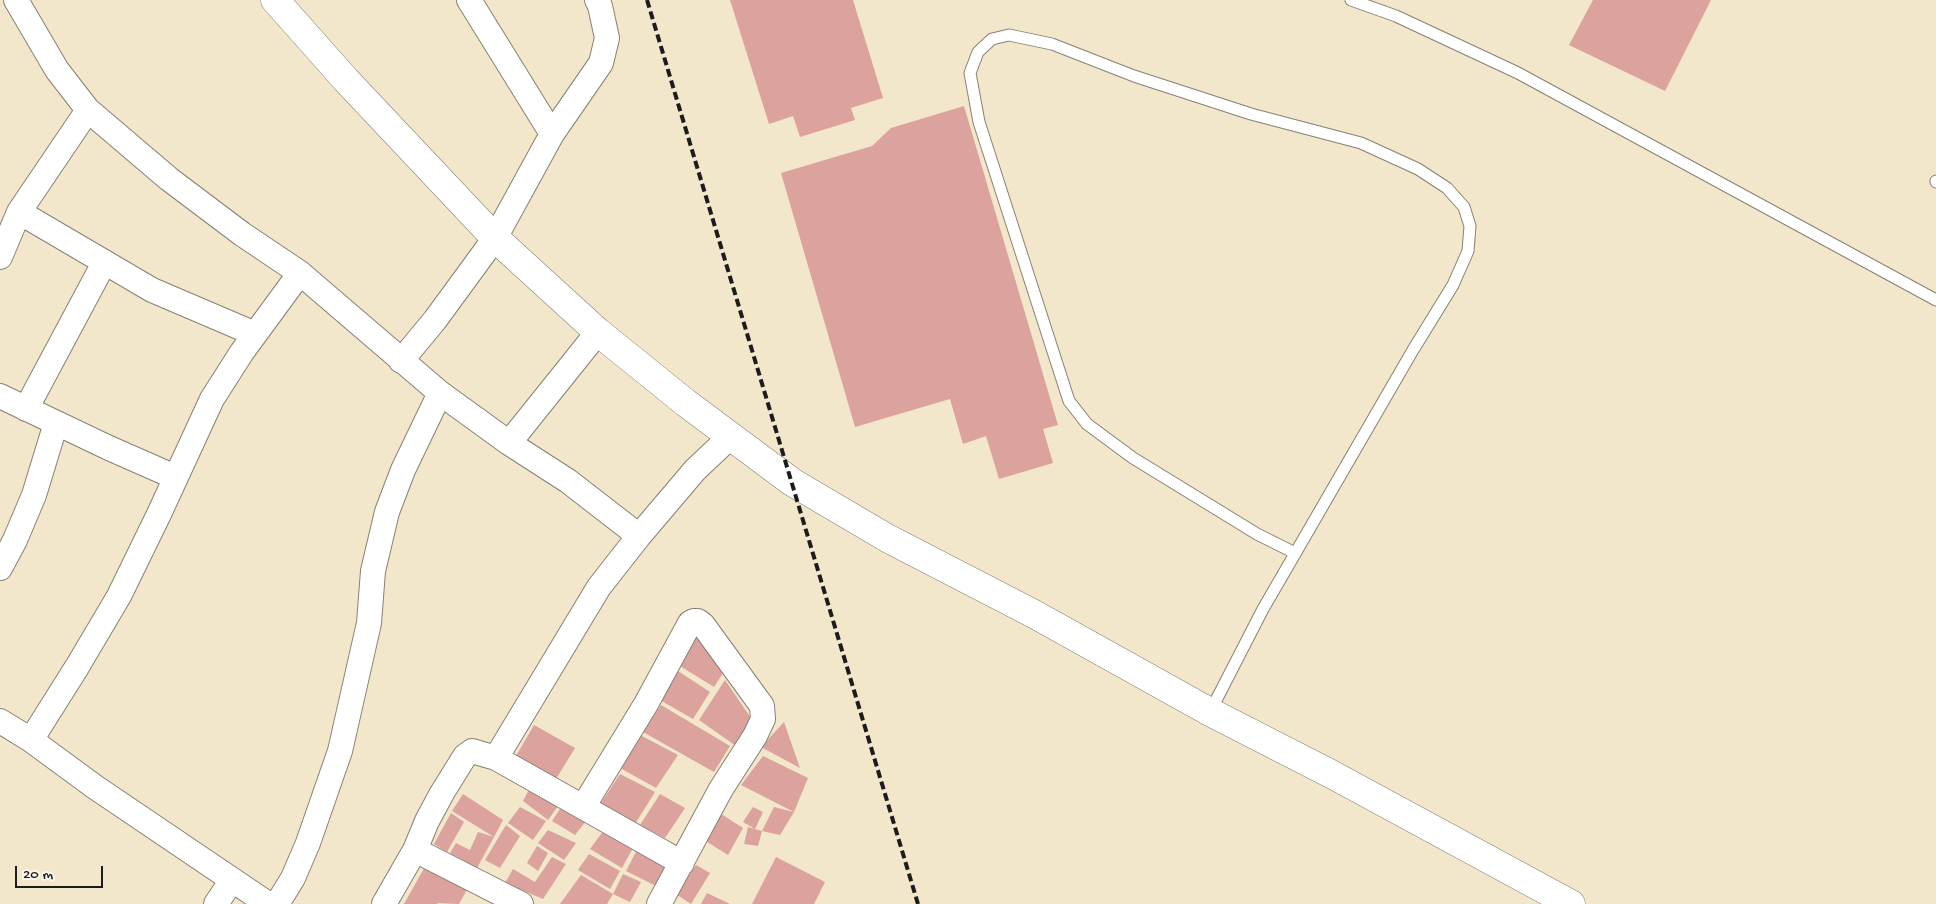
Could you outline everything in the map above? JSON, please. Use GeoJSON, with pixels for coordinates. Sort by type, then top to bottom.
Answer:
{"type":"FeatureCollection","features":[{"type":"Feature","properties":{"kind":"main road"},"geometry":{"type":"LineString","coordinates":[[275,0],[352,87],[495,238],[598,332],[686,403],[792,482],[887,538],[1034,614],[1210,712],[1333,775],[1571,904]]}},
{"type":"Feature","properties":{"kind":"street"},"geometry":{"type":"LineString","coordinates":[[16,0],[57,70],[88,110],[169,179],[242,234],[300,273],[440,393],[509,443],[568,481],[639,536]]}},
{"type":"Feature","properties":{"kind":"street"},"geometry":{"type":"LineString","coordinates":[[469,0],[552,134]]}},
{"type":"Feature","properties":{"kind":"street"},"geometry":{"type":"LineString","coordinates":[[401,361],[435,320],[495,238],[552,134],[601,63],[607,38],[597,0]]}},
{"type":"Feature","properties":{"kind":"street"},"geometry":{"type":"LineString","coordinates":[[3,244],[19,212],[88,110]]}},
{"type":"Feature","properties":{"kind":"street"},"geometry":{"type":"LineString","coordinates":[[19,212],[152,290],[255,334]]}},
{"type":"Feature","properties":{"kind":"street"},"geometry":{"type":"LineString","coordinates":[[26,409],[104,263]]}},
{"type":"Feature","properties":{"kind":"street"},"geometry":{"type":"LineString","coordinates":[[31,740],[119,596],[212,399],[226,374],[300,273]]}},
{"type":"Feature","properties":{"kind":"street"},"geometry":{"type":"LineString","coordinates":[[509,443],[598,332]]}},
{"type":"Feature","properties":{"kind":"street"},"geometry":{"type":"LineString","coordinates":[[277,904],[293,878],[308,843],[340,751],[369,623],[373,571],[387,512],[403,470],[440,393]]}},
{"type":"Feature","properties":{"kind":"street"},"geometry":{"type":"LineString","coordinates":[[0,396],[175,477]]}},
{"type":"Feature","properties":{"kind":"street"},"geometry":{"type":"LineString","coordinates":[[0,568],[15,540],[34,495],[56,423]]}},
{"type":"Feature","properties":{"kind":"street"},"geometry":{"type":"LineString","coordinates":[[496,758],[599,587],[695,470],[731,436]]}},
{"type":"Feature","properties":{"kind":"street"},"geometry":{"type":"LineString","coordinates":[[583,807],[646,704],[690,623],[698,621],[703,625],[762,706],[763,719],[755,736],[721,788],[659,904]]}},
{"type":"Feature","properties":{"kind":"street"},"geometry":{"type":"LineString","coordinates":[[0,721],[31,740],[95,787],[268,904]]}},
{"type":"Feature","properties":{"kind":"street"},"geometry":{"type":"LineString","coordinates":[[384,904],[415,850],[438,800],[465,756],[472,751],[496,758],[682,863]]}},
{"type":"Feature","properties":{"kind":"street"},"geometry":{"type":"LineString","coordinates":[[415,850],[521,904]]}},
{"type":"Feature","properties":{"kind":"street"},"geometry":{"type":"LineString","coordinates":[[216,904],[232,880]]}},
{"type":"Feature","properties":{"kind":"lane"},"geometry":{"type":"LineString","coordinates":[[1351,0],[1396,16],[1518,73],[1936,300]]}},
{"type":"Feature","properties":{"kind":"lane"},"geometry":{"type":"LineString","coordinates":[[1210,712],[1263,609],[1413,350],[1453,285],[1468,251],[1470,226],[1464,207],[1447,188],[1418,169],[1361,143],[1251,114],[1134,76],[1052,44],[1009,35],[992,39],[978,52],[970,73],[979,122],[1069,401],[1087,424],[1133,458],[1257,534],[1295,553]]}},
{"type":"Feature","properties":{"kind":"building"},"geometry":{"type":"Polygon","coordinates":[[[730,0],[853,0],[883,98],[851,108],[855,120],[800,137],[793,116],[769,124],[730,0]]]}},
{"type":"Feature","properties":{"kind":"building"},"geometry":{"type":"Polygon","coordinates":[[[1593,0],[1711,0],[1665,91],[1569,45],[1593,0]]]}},
{"type":"Feature","properties":{"kind":"building"},"geometry":{"type":"Polygon","coordinates":[[[964,106],[1058,425],[1043,429],[1053,463],[999,479],[986,436],[963,444],[950,399],[855,427],[781,173],[872,146],[891,128],[964,106]]]}},
{"type":"Feature","properties":{"kind":"building"},"geometry":{"type":"Polygon","coordinates":[[[698,633],[723,673],[714,687],[680,666],[698,633]]]}},
{"type":"Feature","properties":{"kind":"building"},"geometry":{"type":"Polygon","coordinates":[[[678,671],[710,692],[693,719],[660,700],[678,671]]]}},
{"type":"Feature","properties":{"kind":"building"},"geometry":{"type":"Polygon","coordinates":[[[725,680],[751,718],[736,746],[699,720],[725,680]]]}},
{"type":"Feature","properties":{"kind":"building"},"geometry":{"type":"Polygon","coordinates":[[[661,705],[730,746],[714,772],[643,732],[661,705]]]}},
{"type":"Feature","properties":{"kind":"building"},"geometry":{"type":"Polygon","coordinates":[[[784,722],[800,768],[761,747],[784,722]]]}},
{"type":"Feature","properties":{"kind":"building"},"geometry":{"type":"Polygon","coordinates":[[[534,725],[575,748],[556,779],[516,756],[534,725]]]}},
{"type":"Feature","properties":{"kind":"building"},"geometry":{"type":"Polygon","coordinates":[[[640,735],[678,755],[656,788],[620,768],[640,735]]]}},
{"type":"Feature","properties":{"kind":"building"},"geometry":{"type":"Polygon","coordinates":[[[763,756],[808,778],[794,812],[741,785],[763,756]]]}},
{"type":"Feature","properties":{"kind":"building"},"geometry":{"type":"Polygon","coordinates":[[[620,774],[655,792],[635,824],[599,806],[620,774]]]}},
{"type":"Feature","properties":{"kind":"building"},"geometry":{"type":"Polygon","coordinates":[[[531,786],[560,803],[548,820],[523,801],[531,786]]]}},
{"type":"Feature","properties":{"kind":"building"},"geometry":{"type":"Polygon","coordinates":[[[463,794],[503,820],[494,837],[452,811],[463,794]]]}},
{"type":"Feature","properties":{"kind":"building"},"geometry":{"type":"Polygon","coordinates":[[[660,794],[685,808],[665,838],[640,825],[660,794]]]}},
{"type":"Feature","properties":{"kind":"building"},"geometry":{"type":"Polygon","coordinates":[[[562,806],[586,821],[575,835],[552,821],[562,806]]]}},
{"type":"Feature","properties":{"kind":"building"},"geometry":{"type":"Polygon","coordinates":[[[520,807],[546,821],[533,840],[508,823],[520,807]]]}},
{"type":"Feature","properties":{"kind":"building"},"geometry":{"type":"Polygon","coordinates":[[[753,807],[763,812],[755,829],[743,822],[753,807]]]}},
{"type":"Feature","properties":{"kind":"building"},"geometry":{"type":"Polygon","coordinates":[[[774,807],[794,812],[780,835],[762,831],[774,807]]]}},
{"type":"Feature","properties":{"kind":"building"},"geometry":{"type":"Polygon","coordinates":[[[718,812],[743,828],[728,855],[704,840],[718,812]]]}},
{"type":"Feature","properties":{"kind":"building"},"geometry":{"type":"Polygon","coordinates":[[[451,813],[464,822],[447,852],[434,844],[451,813]]]}},
{"type":"Feature","properties":{"kind":"building"},"geometry":{"type":"Polygon","coordinates":[[[506,825],[520,836],[500,868],[485,860],[506,825]]]}},
{"type":"Feature","properties":{"kind":"building"},"geometry":{"type":"Polygon","coordinates":[[[748,827],[762,831],[758,846],[744,844],[748,827]]]}},
{"type":"Feature","properties":{"kind":"building"},"geometry":{"type":"Polygon","coordinates":[[[548,830],[576,843],[564,860],[538,843],[548,830]]]}},
{"type":"Feature","properties":{"kind":"building"},"geometry":{"type":"Polygon","coordinates":[[[604,830],[633,848],[622,868],[590,849],[604,830]]]}},
{"type":"Feature","properties":{"kind":"building"},"geometry":{"type":"Polygon","coordinates":[[[478,832],[494,837],[477,868],[450,853],[456,843],[470,850],[478,832]]]}},
{"type":"Feature","properties":{"kind":"building"},"geometry":{"type":"Polygon","coordinates":[[[537,846],[548,853],[538,871],[527,863],[537,846]]]}},
{"type":"Feature","properties":{"kind":"building"},"geometry":{"type":"Polygon","coordinates":[[[637,850],[670,865],[658,887],[626,871],[637,850]]]}},
{"type":"Feature","properties":{"kind":"building"},"geometry":{"type":"Polygon","coordinates":[[[589,854],[620,871],[610,889],[578,870],[589,854]]]}},
{"type":"Feature","properties":{"kind":"building"},"geometry":{"type":"Polygon","coordinates":[[[552,857],[566,864],[543,899],[505,883],[513,869],[535,882],[552,857]]]}},
{"type":"Feature","properties":{"kind":"building"},"geometry":{"type":"Polygon","coordinates":[[[776,857],[825,882],[814,904],[752,904],[776,857]]]}},
{"type":"Feature","properties":{"kind":"building"},"geometry":{"type":"Polygon","coordinates":[[[427,863],[470,884],[459,904],[404,904],[427,863]]]}},
{"type":"Feature","properties":{"kind":"building"},"geometry":{"type":"Polygon","coordinates":[[[696,865],[710,873],[691,904],[676,894],[696,865]]]}},
{"type":"Feature","properties":{"kind":"building"},"geometry":{"type":"Polygon","coordinates":[[[623,874],[641,882],[630,902],[613,894],[623,874]]]}},
{"type":"Feature","properties":{"kind":"building"},"geometry":{"type":"Polygon","coordinates":[[[581,875],[613,894],[607,904],[560,904],[581,875]]]}},
{"type":"Feature","properties":{"kind":"building"},"geometry":{"type":"Polygon","coordinates":[[[707,893],[730,904],[701,904],[707,893]]]}},
{"type":"Feature","properties":{"kind":"railway"},"geometry":{"type":"LineString","coordinates":[[647,0],[918,904]]}}]}
